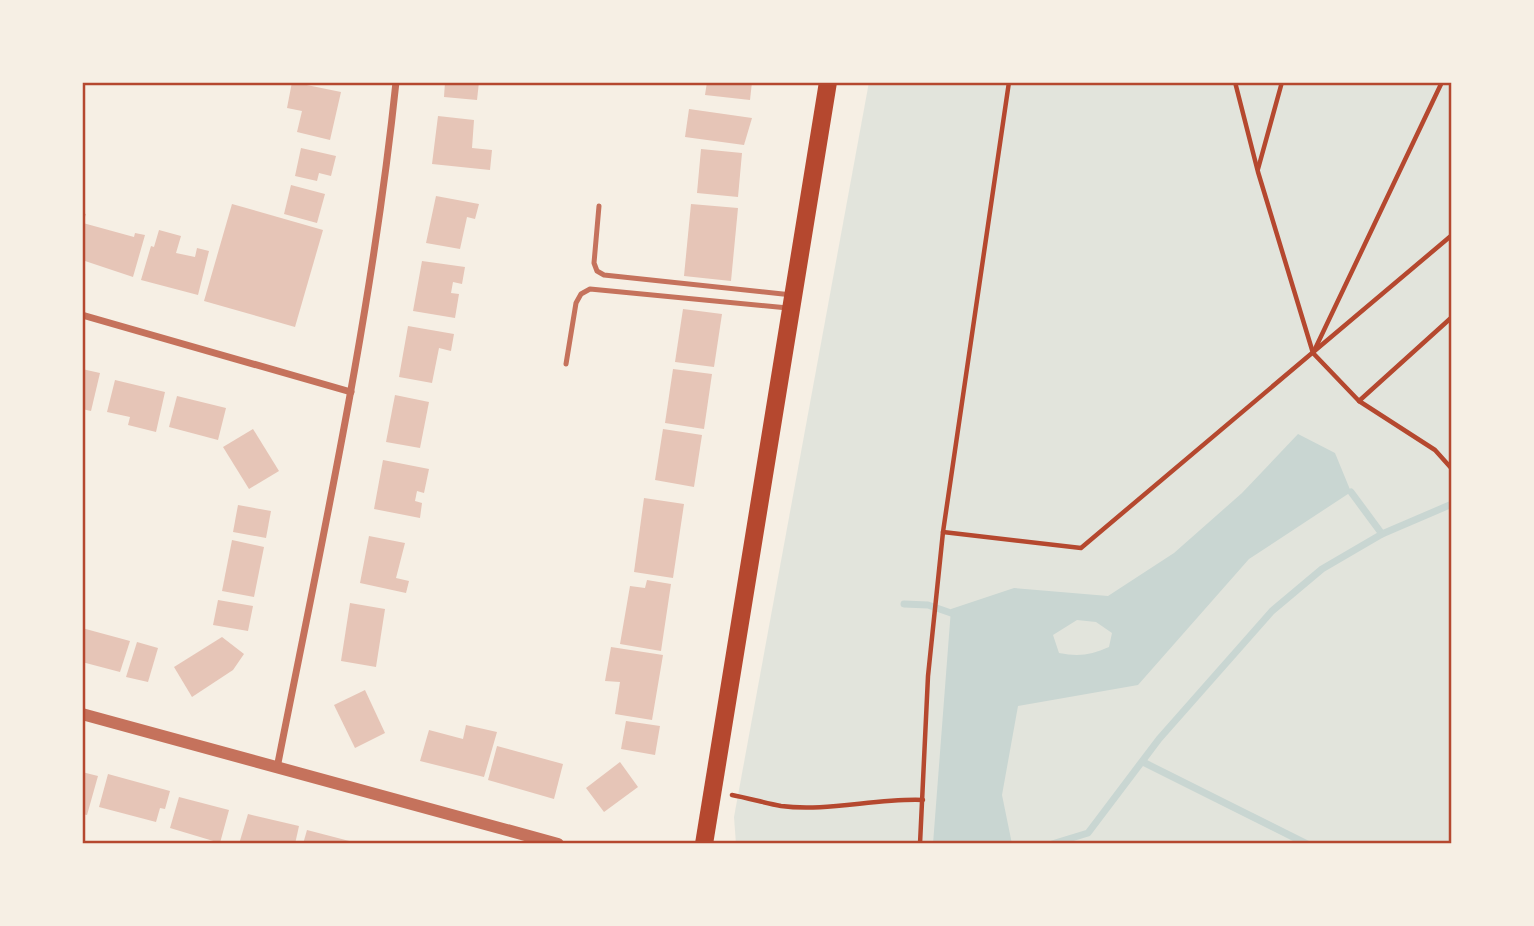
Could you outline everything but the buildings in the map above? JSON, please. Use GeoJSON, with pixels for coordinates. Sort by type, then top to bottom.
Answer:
{"type":"FeatureCollection","features":[{"type":"Feature","properties":{"kind":"highway"},"geometry":{"type":"LineString","coordinates":[[704,844],[828,82]]}},
{"type":"Feature","properties":{"kind":"street"},"geometry":{"type":"LineString","coordinates":[[277,768],[351,392],[387,174],[396,82]]}},
{"type":"Feature","properties":{"kind":"street"},"geometry":{"type":"LineString","coordinates":[[82,315],[351,392]]}},
{"type":"Feature","properties":{"kind":"street"},"geometry":{"type":"LineString","coordinates":[[82,714],[558,844]]}},
{"type":"Feature","properties":{"kind":"lane"},"geometry":{"type":"LineString","coordinates":[[599,206],[594,263],[597,271],[604,275],[793,302]]}},
{"type":"Feature","properties":{"kind":"lane"},"geometry":{"type":"LineString","coordinates":[[566,364],[576,303],[581,294],[590,289],[793,302]]}},
{"type":"Feature","properties":{"kind":"path"},"geometry":{"type":"LineString","coordinates":[[920,844],[928,676],[943,532],[1009,82]]}},
{"type":"Feature","properties":{"kind":"path"},"geometry":{"type":"LineString","coordinates":[[1235,82],[1258,172],[1313,353],[1359,401],[1435,450],[1452,469]]}},
{"type":"Feature","properties":{"kind":"path"},"geometry":{"type":"LineString","coordinates":[[1258,172],[1282,82]]}},
{"type":"Feature","properties":{"kind":"path"},"geometry":{"type":"LineString","coordinates":[[1313,353],[1442,82]]}},
{"type":"Feature","properties":{"kind":"path"},"geometry":{"type":"LineString","coordinates":[[943,532],[1081,548],[1452,235]]}},
{"type":"Feature","properties":{"kind":"path"},"geometry":{"type":"LineString","coordinates":[[1359,401],[1452,317]]}},
{"type":"Feature","properties":{"kind":"path"},"geometry":{"type":"LineString","coordinates":[[711,791],[782,806],[839,805],[892,799],[923,800]]}},
{"type":"Feature","properties":{"kind":"shaded area"},"geometry":{"type":"Polygon","coordinates":[[[869,82],[1452,82],[1452,844],[736,844],[734,817],[869,82]]]}},
{"type":"Feature","properties":{"kind":"shaded area"},"geometry":{"type":"Polygon","coordinates":[[[1298,434],[1335,453],[1351,492],[1249,559],[1138,685],[1018,706],[1002,795],[1012,844],[933,844],[951,609],[1014,588],[1108,596],[1174,553],[1242,493],[1298,434]],[[1077,620],[1053,635],[1059,653],[1085,655],[1109,647],[1112,633],[1096,622],[1077,620]]]}},
{"type":"Feature","properties":{"kind":"waterway"},"geometry":{"type":"LineString","coordinates":[[1351,492],[1382,534],[1452,504]]}},
{"type":"Feature","properties":{"kind":"waterway"},"geometry":{"type":"LineString","coordinates":[[1052,844],[1088,833],[1159,739],[1272,611],[1322,569],[1382,534]]}},
{"type":"Feature","properties":{"kind":"waterway"},"geometry":{"type":"LineString","coordinates":[[904,604],[928,605],[951,613]]}},
{"type":"Feature","properties":{"kind":"waterway"},"geometry":{"type":"LineString","coordinates":[[1143,762],[1307,844]]}}]}
